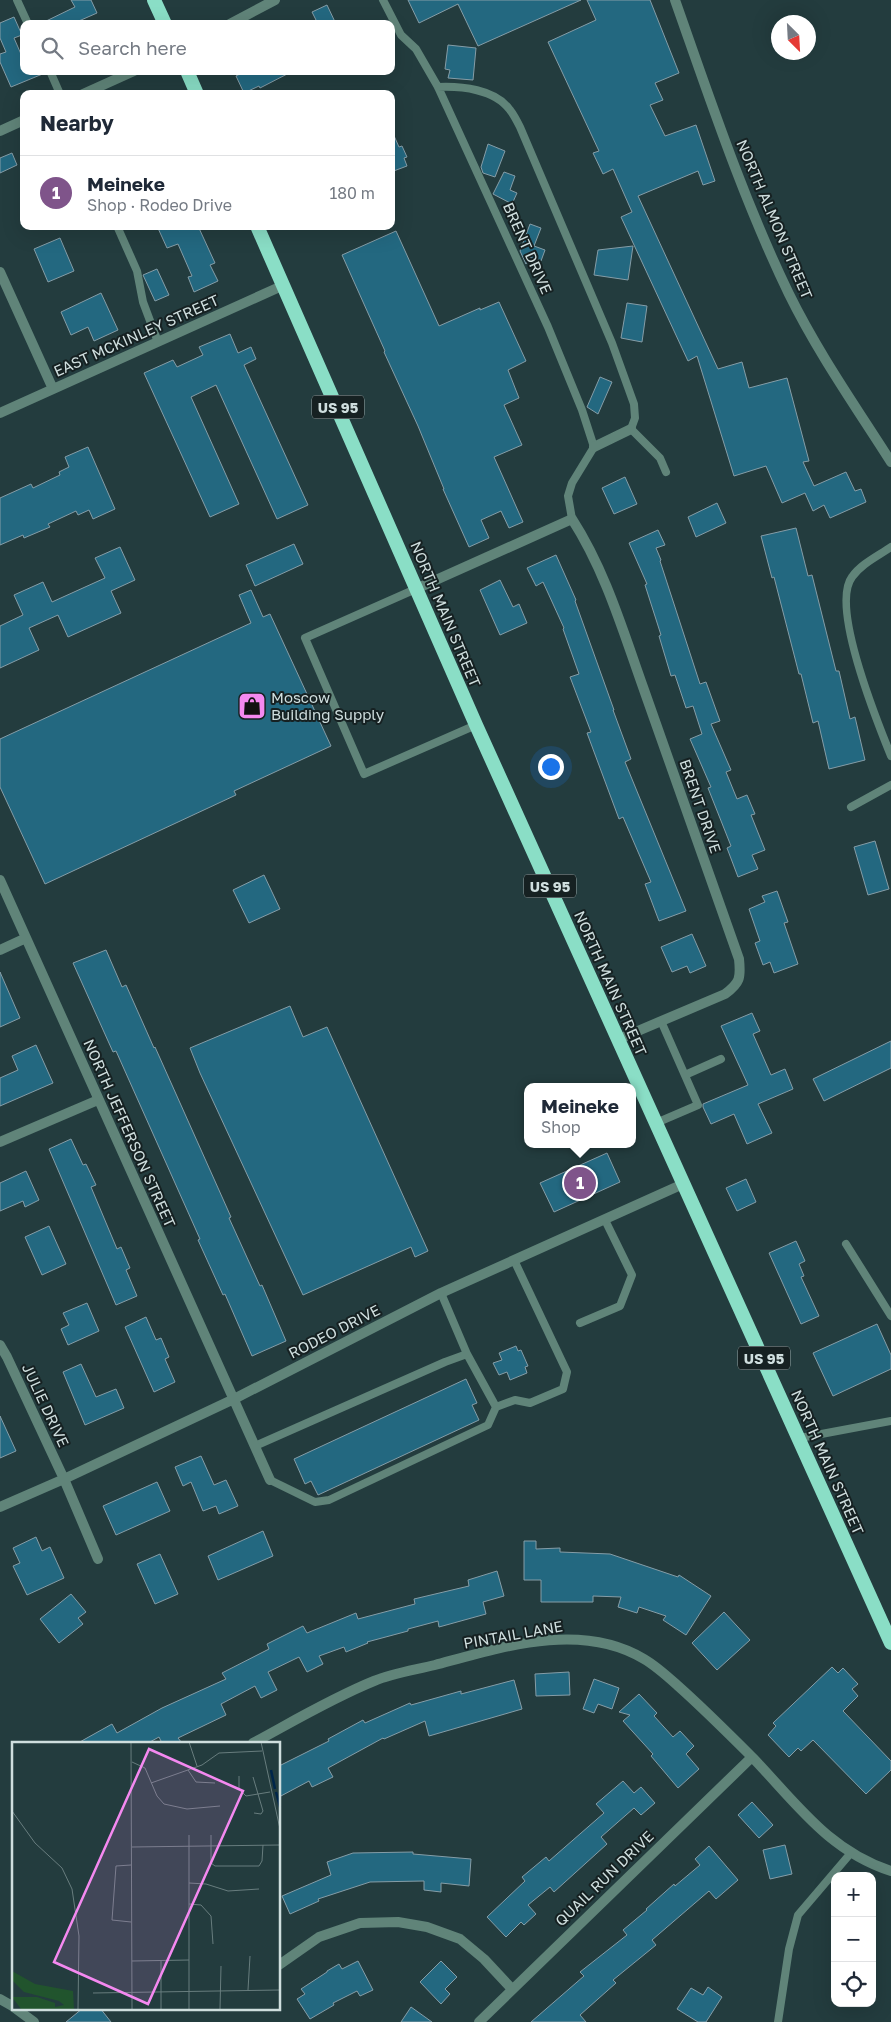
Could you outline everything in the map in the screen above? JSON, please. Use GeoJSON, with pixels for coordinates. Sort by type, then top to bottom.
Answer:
{"type":"FeatureCollection","features":[{"type":"Feature","properties":{"kind":"highway"},"geometry":{"type":"LineString","coordinates":[[154,0],[163,20]]}},
{"type":"Feature","properties":{"kind":"highway"},"geometry":{"type":"LineString","coordinates":[[189,75],[195,90]]}},
{"type":"Feature","properties":{"kind":"highway","name":"NORTH MAIN STREET"},"geometry":{"type":"LineString","coordinates":[[259,230],[418,588],[476,725],[683,1184],[728,1278],[891,1643]]}},
{"type":"Feature","properties":{"kind":"street"},"geometry":{"type":"LineString","coordinates":[[238,20],[275,0]]}},
{"type":"Feature","properties":{"kind":"street","name":"NORTH ALMON STREET"},"geometry":{"type":"LineString","coordinates":[[675,0],[733,162],[760,230],[789,294],[822,354],[891,462]]}},
{"type":"Feature","properties":{"kind":"street"},"geometry":{"type":"LineString","coordinates":[[92,90],[125,75]]}},
{"type":"Feature","properties":{"kind":"street"},"geometry":{"type":"LineString","coordinates":[[0,131],[20,122]]}},
{"type":"Feature","properties":{"kind":"street"},"geometry":{"type":"LineString","coordinates":[[0,272],[53,389]]}},
{"type":"Feature","properties":{"kind":"street","name":"EAST MCKINLEY STREET"},"geometry":{"type":"LineString","coordinates":[[0,413],[284,285]]}},
{"type":"Feature","properties":{"kind":"street"},"geometry":{"type":"LineString","coordinates":[[594,447],[631,430]]}},
{"type":"Feature","properties":{"kind":"street"},"geometry":{"type":"LineString","coordinates":[[418,588],[572,519]]}},
{"type":"Feature","properties":{"kind":"street","name":"BRENT DRIVE"},"geometry":{"type":"LineString","coordinates":[[572,519],[583,536],[613,605],[739,960],[741,974],[737,985],[725,994],[619,1039]]}},
{"type":"Feature","properties":{"kind":"street","name":"NORTH JEFFERSON STREET"},"geometry":{"type":"LineString","coordinates":[[0,880],[270,1480]]}},
{"type":"Feature","properties":{"kind":"street"},"geometry":{"type":"LineString","coordinates":[[0,950],[26,938]]}},
{"type":"Feature","properties":{"kind":"street"},"geometry":{"type":"LineString","coordinates":[[0,1142],[98,1100]]}},
{"type":"Feature","properties":{"kind":"street","name":"RODEO DRIVE"},"geometry":{"type":"LineString","coordinates":[[0,1507],[64,1479],[234,1398],[441,1293],[683,1184]]}},
{"type":"Feature","properties":{"kind":"street","name":"JULIE DRIVE"},"geometry":{"type":"LineString","coordinates":[[0,1345],[64,1479],[98,1558]]}},
{"type":"Feature","properties":{"kind":"street","name":"PINTAIL LANE"},"geometry":{"type":"LineString","coordinates":[[255,1742],[331,1701],[375,1680],[481,1653],[548,1640],[576,1639],[617,1647],[644,1659],[700,1705],[823,1833],[850,1854],[872,1865],[891,1871]]}},
{"type":"Feature","properties":{"kind":"street","name":"QUAIL RUN DRIVE"},"geometry":{"type":"LineString","coordinates":[[479,2022],[752,1757]]}},
{"type":"Feature","properties":{"kind":"street"},"geometry":{"type":"LineString","coordinates":[[280,1965],[319,1937],[360,1923],[398,1922],[427,1927],[460,1939],[512,1989]]}},
{"type":"Feature","properties":{"kind":"street"},"geometry":{"type":"LineString","coordinates":[[0,1999],[12,2007]]}},
{"type":"Feature","properties":{"kind":"street"},"geometry":{"type":"LineString","coordinates":[[17,2010],[34,2022]]}},
{"type":"Feature","properties":{"kind":"lane"},"geometry":{"type":"LineString","coordinates":[[17,0],[26,20]]}},
{"type":"Feature","properties":{"kind":"lane","name":"BRENT DRIVE"},"geometry":{"type":"LineString","coordinates":[[383,0],[393,20]]}},
{"type":"Feature","properties":{"kind":"lane","name":"BRENT DRIVE"},"geometry":{"type":"LineString","coordinates":[[395,23],[401,35],[416,49],[438,87],[548,327],[582,410],[594,447],[572,482],[568,496],[572,519]]}},
{"type":"Feature","properties":{"kind":"lane"},"geometry":{"type":"LineString","coordinates":[[52,75],[58,90]]}},
{"type":"Feature","properties":{"kind":"lane"},"geometry":{"type":"LineString","coordinates":[[438,87],[469,89],[496,97],[510,108],[520,127],[612,343],[634,404],[634,418],[631,430],[660,458],[666,472]]}},
{"type":"Feature","properties":{"kind":"lane"},"geometry":{"type":"LineString","coordinates":[[119,230],[137,271],[143,302],[158,342]]}},
{"type":"Feature","properties":{"kind":"lane"},"geometry":{"type":"LineString","coordinates":[[891,547],[865,565],[851,578],[846,595],[851,636],[866,691],[891,756]]}},
{"type":"Feature","properties":{"kind":"lane"},"geometry":{"type":"LineString","coordinates":[[418,588],[305,638],[308,647],[364,774],[476,725]]}},
{"type":"Feature","properties":{"kind":"lane"},"geometry":{"type":"LineString","coordinates":[[851,807],[891,785]]}},
{"type":"Feature","properties":{"kind":"lane"},"geometry":{"type":"LineString","coordinates":[[656,1122],[698,1105],[661,1021]]}},
{"type":"Feature","properties":{"kind":"lane"},"geometry":{"type":"LineString","coordinates":[[685,1075],[721,1059]]}},
{"type":"Feature","properties":{"kind":"lane"},"geometry":{"type":"LineString","coordinates":[[580,1323],[620,1306],[632,1275],[605,1220]]}},
{"type":"Feature","properties":{"kind":"lane"},"geometry":{"type":"LineString","coordinates":[[846,1244],[891,1316]]}},
{"type":"Feature","properties":{"kind":"lane"},"geometry":{"type":"LineString","coordinates":[[270,1480],[315,1502],[329,1500],[488,1425],[496,1407],[515,1400],[530,1403],[564,1390],[567,1372],[514,1260]]}},
{"type":"Feature","properties":{"kind":"lane"},"geometry":{"type":"LineString","coordinates":[[441,1293],[467,1354],[496,1407]]}},
{"type":"Feature","properties":{"kind":"lane"},"geometry":{"type":"LineString","coordinates":[[255,1446],[467,1354]]}},
{"type":"Feature","properties":{"kind":"lane"},"geometry":{"type":"LineString","coordinates":[[800,1438],[891,1421]]}},
{"type":"Feature","properties":{"kind":"lane"},"geometry":{"type":"LineString","coordinates":[[778,2022],[790,1949],[798,1916],[850,1854]]}},
{"type":"Feature","properties":{"kind":"building"},"geometry":{"type":"Polygon","coordinates":[[[71,0],[91,0],[97,13],[81,20],[48,20],[75,7],[71,0]]]}},
{"type":"Feature","properties":{"kind":"building"},"geometry":{"type":"Polygon","coordinates":[[[408,0],[581,0],[478,46],[458,4],[419,23],[408,0]]]}},
{"type":"Feature","properties":{"kind":"building"},"geometry":{"type":"Polygon","coordinates":[[[587,0],[650,0],[679,73],[655,83],[663,100],[650,105],[665,136],[696,125],[715,181],[703,185],[698,171],[638,196],[718,369],[742,362],[749,388],[787,378],[809,461],[803,462],[814,486],[846,472],[855,491],[861,489],[866,502],[830,518],[824,505],[813,511],[805,493],[782,503],[766,466],[734,476],[697,356],[688,361],[621,217],[632,212],[613,169],[603,174],[593,153],[599,151],[548,42],[596,20],[587,0]]]}},
{"type":"Feature","properties":{"kind":"building"},"geometry":{"type":"Polygon","coordinates":[[[327,5],[334,20],[316,20],[312,12],[327,5]]]}},
{"type":"Feature","properties":{"kind":"building"},"geometry":{"type":"Polygon","coordinates":[[[14,17],[20,30],[20,36],[14,38],[20,52],[20,75],[40,75],[11,87],[0,62],[0,54],[6,52],[0,38],[0,23],[14,17]]]}},
{"type":"Feature","properties":{"kind":"building"},"geometry":{"type":"Polygon","coordinates":[[[448,45],[476,48],[473,80],[448,78],[450,70],[445,69],[448,45]]]}},
{"type":"Feature","properties":{"kind":"building"},"geometry":{"type":"Polygon","coordinates":[[[285,75],[260,88],[259,86],[250,90],[243,90],[236,76],[285,75]]]}},
{"type":"Feature","properties":{"kind":"building"},"geometry":{"type":"Polygon","coordinates":[[[395,138],[399,147],[402,146],[407,157],[404,158],[407,166],[395,170],[395,138]]]}},
{"type":"Feature","properties":{"kind":"building"},"geometry":{"type":"Polygon","coordinates":[[[488,144],[505,151],[495,177],[483,173],[481,167],[488,144]]]}},
{"type":"Feature","properties":{"kind":"building"},"geometry":{"type":"Polygon","coordinates":[[[12,153],[17,165],[0,173],[0,158],[12,153]]]}},
{"type":"Feature","properties":{"kind":"building"},"geometry":{"type":"Polygon","coordinates":[[[504,172],[515,176],[510,190],[517,193],[512,204],[493,194],[504,172]]]}},
{"type":"Feature","properties":{"kind":"building"},"geometry":{"type":"Polygon","coordinates":[[[530,224],[541,228],[534,246],[545,250],[541,261],[529,257],[526,264],[520,251],[530,224]]]}},
{"type":"Feature","properties":{"kind":"building"},"geometry":{"type":"Polygon","coordinates":[[[159,230],[200,230],[215,263],[210,265],[218,281],[194,292],[188,277],[192,276],[178,244],[167,248],[159,230]]]}},
{"type":"Feature","properties":{"kind":"building"},"geometry":{"type":"Polygon","coordinates":[[[396,231],[439,326],[499,302],[526,361],[508,370],[519,398],[504,405],[522,445],[494,457],[523,522],[509,528],[501,511],[481,520],[489,538],[469,547],[342,255],[396,231]]]}},
{"type":"Feature","properties":{"kind":"building"},"geometry":{"type":"Polygon","coordinates":[[[60,238],[74,271],[48,282],[34,249],[60,238]]]}},
{"type":"Feature","properties":{"kind":"building"},"geometry":{"type":"Polygon","coordinates":[[[633,246],[628,280],[594,275],[598,250],[633,246]]]}},
{"type":"Feature","properties":{"kind":"building"},"geometry":{"type":"Polygon","coordinates":[[[157,269],[169,295],[155,301],[143,275],[157,269]]]}},
{"type":"Feature","properties":{"kind":"building"},"geometry":{"type":"Polygon","coordinates":[[[101,293],[118,330],[94,341],[88,327],[71,335],[61,312],[101,293]]]}},
{"type":"Feature","properties":{"kind":"building"},"geometry":{"type":"Polygon","coordinates":[[[627,303],[647,306],[642,342],[621,338],[627,303]]]}},
{"type":"Feature","properties":{"kind":"building"},"geometry":{"type":"Polygon","coordinates":[[[230,334],[238,353],[251,347],[256,359],[244,365],[308,505],[277,519],[216,385],[191,397],[239,504],[210,517],[144,373],[173,360],[177,367],[203,355],[199,347],[230,334]]]}},
{"type":"Feature","properties":{"kind":"building"},"geometry":{"type":"Polygon","coordinates":[[[600,377],[612,382],[598,414],[587,407],[600,377]]]}},
{"type":"Feature","properties":{"kind":"building"},"geometry":{"type":"Polygon","coordinates":[[[88,447],[115,509],[93,519],[89,510],[78,515],[76,511],[48,524],[50,527],[24,538],[23,535],[0,545],[0,498],[31,484],[33,488],[60,475],[59,472],[69,467],[65,457],[88,447]]]}},
{"type":"Feature","properties":{"kind":"building"},"geometry":{"type":"Polygon","coordinates":[[[625,477],[637,504],[614,514],[602,488],[625,477]]]}},
{"type":"Feature","properties":{"kind":"building"},"geometry":{"type":"Polygon","coordinates":[[[717,503],[726,523],[696,537],[688,517],[717,503]]]}},
{"type":"Feature","properties":{"kind":"building"},"geometry":{"type":"Polygon","coordinates":[[[796,528],[808,576],[812,575],[836,671],[839,671],[850,719],[855,717],[865,760],[829,769],[818,721],[813,723],[801,674],[799,674],[774,577],[772,578],[761,536],[796,528]]]}},
{"type":"Feature","properties":{"kind":"building"},"geometry":{"type":"Polygon","coordinates":[[[658,530],[665,545],[656,548],[660,561],[700,684],[706,682],[720,721],[711,724],[731,770],[726,772],[737,799],[747,795],[755,814],[751,815],[765,850],[752,855],[758,869],[738,877],[727,848],[731,846],[708,788],[711,787],[690,739],[702,734],[693,706],[686,708],[675,675],[671,676],[659,636],[661,635],[645,585],[647,584],[629,543],[658,530]]]}},
{"type":"Feature","properties":{"kind":"building"},"geometry":{"type":"Polygon","coordinates":[[[294,544],[303,564],[255,586],[246,565],[294,544]]]}},
{"type":"Feature","properties":{"kind":"building"},"geometry":{"type":"Polygon","coordinates":[[[120,547],[135,580],[111,591],[121,613],[68,637],[58,615],[29,628],[39,650],[0,668],[0,626],[23,615],[14,595],[43,582],[52,602],[105,578],[95,558],[120,547]]]}},
{"type":"Feature","properties":{"kind":"building"},"geometry":{"type":"Polygon","coordinates":[[[556,555],[576,600],[631,759],[625,762],[686,911],[659,921],[645,884],[651,882],[623,817],[619,819],[587,733],[591,732],[570,677],[579,674],[564,628],[543,582],[536,586],[527,568],[556,555]]]}},
{"type":"Feature","properties":{"kind":"building"},"geometry":{"type":"Polygon","coordinates":[[[500,580],[513,607],[519,604],[527,623],[500,635],[480,590],[500,580]]]}},
{"type":"Feature","properties":{"kind":"building"},"geometry":{"type":"Polygon","coordinates":[[[251,590],[263,617],[270,614],[331,746],[234,791],[236,795],[45,884],[0,787],[0,739],[251,623],[239,595],[251,590]]]}},
{"type":"Feature","properties":{"kind":"building"},"geometry":{"type":"Polygon","coordinates":[[[875,841],[889,889],[868,895],[854,847],[875,841]]]}},
{"type":"Feature","properties":{"kind":"building"},"geometry":{"type":"Polygon","coordinates":[[[264,875],[280,909],[249,923],[233,890],[264,875]]]}},
{"type":"Feature","properties":{"kind":"building"},"geometry":{"type":"Polygon","coordinates":[[[777,891],[788,922],[784,923],[798,964],[774,973],[770,962],[763,965],[755,943],[760,941],[749,909],[765,902],[762,896],[777,891]]]}},
{"type":"Feature","properties":{"kind":"building"},"geometry":{"type":"Polygon","coordinates":[[[692,934],[706,966],[690,973],[687,966],[672,972],[661,947],[692,934]]]}},
{"type":"Feature","properties":{"kind":"building"},"geometry":{"type":"Polygon","coordinates":[[[106,950],[122,987],[126,985],[155,1047],[231,1217],[229,1218],[260,1286],[262,1285],[286,1341],[252,1356],[225,1294],[223,1295],[198,1240],[200,1239],[116,1051],[113,1052],[73,963],[106,950]]]}},
{"type":"Feature","properties":{"kind":"building"},"geometry":{"type":"Polygon","coordinates":[[[0,972],[20,1018],[0,1027],[0,972]]]}},
{"type":"Feature","properties":{"kind":"building"},"geometry":{"type":"Polygon","coordinates":[[[290,1006],[303,1037],[327,1027],[428,1251],[415,1257],[411,1247],[303,1295],[190,1048],[290,1006]]]}},
{"type":"Feature","properties":{"kind":"building"},"geometry":{"type":"Polygon","coordinates":[[[752,1013],[760,1031],[753,1034],[771,1075],[785,1069],[793,1089],[758,1104],[772,1133],[747,1144],[734,1114],[711,1124],[703,1104],[748,1085],[721,1026],[752,1013]]]}},
{"type":"Feature","properties":{"kind":"building"},"geometry":{"type":"Polygon","coordinates":[[[891,1041],[891,1068],[824,1101],[813,1079],[891,1041]]]}},
{"type":"Feature","properties":{"kind":"building"},"geometry":{"type":"Polygon","coordinates":[[[36,1045],[53,1083],[0,1106],[0,1078],[18,1070],[12,1056],[36,1045]]]}},
{"type":"Feature","properties":{"kind":"building"},"geometry":{"type":"Polygon","coordinates":[[[71,1139],[83,1165],[86,1164],[96,1185],[91,1187],[117,1249],[121,1247],[130,1268],[126,1270],[137,1296],[116,1305],[49,1149],[71,1139]]]}},
{"type":"Feature","properties":{"kind":"building"},"geometry":{"type":"Polygon","coordinates":[[[607,1153],[620,1182],[554,1212],[540,1183],[607,1153]]]}},
{"type":"Feature","properties":{"kind":"building"},"geometry":{"type":"Polygon","coordinates":[[[26,1171],[39,1200],[25,1207],[23,1201],[0,1211],[0,1183],[26,1171]]]}},
{"type":"Feature","properties":{"kind":"building"},"geometry":{"type":"Polygon","coordinates":[[[746,1179],[756,1202],[737,1211],[726,1188],[746,1179]]]}},
{"type":"Feature","properties":{"kind":"building"},"geometry":{"type":"Polygon","coordinates":[[[49,1226],[66,1264],[42,1275],[25,1237],[49,1226]]]}},
{"type":"Feature","properties":{"kind":"building"},"geometry":{"type":"Polygon","coordinates":[[[796,1241],[805,1261],[799,1264],[804,1276],[801,1277],[819,1316],[801,1324],[769,1253],[796,1241]]]}},
{"type":"Feature","properties":{"kind":"building"},"geometry":{"type":"Polygon","coordinates":[[[87,1303],[99,1331],[68,1345],[61,1329],[69,1325],[63,1313],[87,1303]]]}},
{"type":"Feature","properties":{"kind":"building"},"geometry":{"type":"Polygon","coordinates":[[[146,1317],[156,1340],[161,1338],[169,1357],[165,1359],[175,1382],[154,1392],[125,1327],[146,1317]]]}},
{"type":"Feature","properties":{"kind":"building"},"geometry":{"type":"Polygon","coordinates":[[[877,1324],[891,1355],[891,1369],[833,1396],[813,1353],[877,1324]]]}},
{"type":"Feature","properties":{"kind":"building"},"geometry":{"type":"Polygon","coordinates":[[[516,1346],[518,1351],[521,1350],[528,1366],[525,1367],[527,1373],[510,1380],[507,1372],[499,1375],[493,1363],[502,1360],[499,1353],[516,1346]]]}},
{"type":"Feature","properties":{"kind":"building"},"geometry":{"type":"Polygon","coordinates":[[[81,1364],[96,1397],[116,1389],[124,1408],[85,1425],[63,1372],[81,1364]]]}},
{"type":"Feature","properties":{"kind":"building"},"geometry":{"type":"Polygon","coordinates":[[[466,1379],[477,1403],[472,1405],[479,1420],[318,1495],[311,1481],[305,1484],[294,1459],[466,1379]]]}},
{"type":"Feature","properties":{"kind":"building"},"geometry":{"type":"Polygon","coordinates":[[[0,1416],[16,1451],[0,1458],[0,1416]]]}},
{"type":"Feature","properties":{"kind":"building"},"geometry":{"type":"Polygon","coordinates":[[[201,1456],[214,1485],[226,1480],[238,1506],[219,1514],[216,1506],[203,1511],[191,1482],[183,1486],[175,1467],[201,1456]]]}},
{"type":"Feature","properties":{"kind":"building"},"geometry":{"type":"Polygon","coordinates":[[[157,1482],[170,1511],[116,1535],[103,1506],[157,1482]]]}},
{"type":"Feature","properties":{"kind":"building"},"geometry":{"type":"Polygon","coordinates":[[[263,1531],[273,1556],[218,1580],[208,1556],[263,1531]]]}},
{"type":"Feature","properties":{"kind":"building"},"geometry":{"type":"Polygon","coordinates":[[[36,1537],[42,1551],[50,1547],[64,1578],[27,1595],[13,1566],[20,1563],[13,1548],[36,1537]]]}},
{"type":"Feature","properties":{"kind":"building"},"geometry":{"type":"Polygon","coordinates":[[[524,1541],[536,1541],[536,1549],[560,1548],[560,1552],[610,1554],[678,1577],[679,1575],[711,1596],[686,1635],[663,1620],[666,1616],[639,1607],[637,1613],[618,1607],[621,1597],[593,1596],[593,1602],[541,1602],[541,1580],[524,1580],[524,1541]]]}},
{"type":"Feature","properties":{"kind":"building"},"geometry":{"type":"Polygon","coordinates":[[[160,1554],[178,1594],[155,1604],[137,1564],[160,1554]]]}},
{"type":"Feature","properties":{"kind":"building"},"geometry":{"type":"Polygon","coordinates":[[[497,1571],[504,1596],[483,1602],[486,1614],[439,1627],[438,1621],[367,1642],[346,1652],[344,1647],[319,1656],[323,1664],[307,1672],[299,1657],[268,1672],[277,1690],[261,1698],[255,1686],[221,1704],[226,1715],[178,1738],[181,1742],[162,1742],[159,1737],[150,1742],[80,1742],[112,1724],[117,1733],[162,1708],[226,1679],[222,1673],[269,1649],[267,1644],[303,1626],[307,1633],[356,1613],[358,1619],[415,1604],[414,1599],[469,1586],[468,1580],[497,1571]]]}},
{"type":"Feature","properties":{"kind":"building"},"geometry":{"type":"Polygon","coordinates":[[[71,1594],[86,1612],[78,1618],[83,1624],[59,1643],[40,1619],[71,1594]]]}},
{"type":"Feature","properties":{"kind":"building"},"geometry":{"type":"Polygon","coordinates":[[[724,1612],[750,1640],[717,1670],[692,1643],[724,1612]]]}},
{"type":"Feature","properties":{"kind":"building"},"geometry":{"type":"Polygon","coordinates":[[[832,1667],[838,1673],[843,1668],[858,1684],[852,1689],[858,1696],[843,1711],[891,1761],[891,1770],[866,1794],[813,1740],[801,1751],[798,1748],[789,1757],[768,1735],[776,1726],[773,1723],[832,1667]]]}},
{"type":"Feature","properties":{"kind":"building"},"geometry":{"type":"Polygon","coordinates":[[[569,1672],[570,1695],[536,1696],[535,1674],[569,1672]]]}},
{"type":"Feature","properties":{"kind":"building"},"geometry":{"type":"Polygon","coordinates":[[[594,1679],[619,1688],[612,1709],[598,1704],[594,1713],[583,1709],[594,1679]]]}},
{"type":"Feature","properties":{"kind":"building"},"geometry":{"type":"Polygon","coordinates":[[[514,1680],[522,1709],[429,1736],[425,1721],[383,1738],[328,1768],[333,1777],[312,1787],[309,1781],[280,1796],[280,1766],[329,1741],[328,1739],[363,1720],[365,1723],[410,1703],[411,1705],[461,1691],[461,1694],[514,1680]]]}},
{"type":"Feature","properties":{"kind":"building"},"geometry":{"type":"Polygon","coordinates":[[[639,1694],[657,1713],[654,1716],[673,1737],[680,1731],[694,1746],[686,1754],[699,1769],[678,1788],[651,1756],[653,1754],[623,1721],[630,1715],[619,1712],[639,1694]]]}},
{"type":"Feature","properties":{"kind":"building"},"geometry":{"type":"Polygon","coordinates":[[[623,1781],[634,1793],[641,1787],[655,1803],[641,1815],[634,1808],[601,1837],[607,1844],[554,1892],[550,1887],[528,1905],[536,1914],[524,1925],[521,1922],[506,1937],[487,1917],[525,1881],[522,1877],[546,1857],[549,1861],[604,1813],[596,1804],[623,1781]]]}},
{"type":"Feature","properties":{"kind":"building"},"geometry":{"type":"Polygon","coordinates":[[[752,1802],[773,1825],[759,1838],[738,1815],[752,1802]]]}},
{"type":"Feature","properties":{"kind":"building"},"geometry":{"type":"Polygon","coordinates":[[[785,1845],[792,1874],[770,1879],[763,1850],[785,1845]]]}},
{"type":"Feature","properties":{"kind":"building"},"geometry":{"type":"Polygon","coordinates":[[[709,1846],[738,1880],[716,1899],[709,1891],[652,1940],[656,1945],[613,1980],[616,1983],[580,2015],[586,2022],[531,2022],[584,1976],[580,1972],[627,1935],[623,1930],[674,1884],[675,1886],[700,1865],[695,1859],[709,1846]]]}},
{"type":"Feature","properties":{"kind":"building"},"geometry":{"type":"Polygon","coordinates":[[[413,1852],[413,1854],[471,1859],[469,1886],[441,1883],[441,1892],[424,1890],[424,1881],[370,1882],[318,1899],[319,1901],[290,1914],[282,1896],[331,1875],[327,1862],[353,1853],[413,1852]]]}},
{"type":"Feature","properties":{"kind":"building"},"geometry":{"type":"Polygon","coordinates":[[[358,1961],[373,1990],[360,1996],[357,1991],[333,2003],[334,2005],[310,2019],[297,1999],[305,1994],[301,1989],[339,1964],[342,1969],[358,1961]]]}},
{"type":"Feature","properties":{"kind":"building"},"geometry":{"type":"Polygon","coordinates":[[[441,1961],[457,1977],[445,1989],[450,1994],[441,2004],[420,1982],[441,1961]]]}},
{"type":"Feature","properties":{"kind":"building"},"geometry":{"type":"Polygon","coordinates":[[[708,1987],[722,1997],[706,2022],[698,2022],[677,2009],[691,1988],[703,1995],[708,1987]]]}},
{"type":"Feature","properties":{"kind":"building"},"geometry":{"type":"Polygon","coordinates":[[[411,2007],[432,2022],[401,2022],[411,2007]]]}},
{"type":"Feature","properties":{"kind":"building"},"geometry":{"type":"Polygon","coordinates":[[[81,2010],[102,2010],[111,2022],[66,2022],[81,2010]]]}},
{"type":"Feature","properties":{"kind":"place","name":"Moscow Building Supply"},"geometry":{"type":"Point","coordinates":[252,706]}},
{"type":"Feature","properties":{"kind":"place","name":"Meineke"},"geometry":{"type":"Point","coordinates":[580,1183]}}]}
